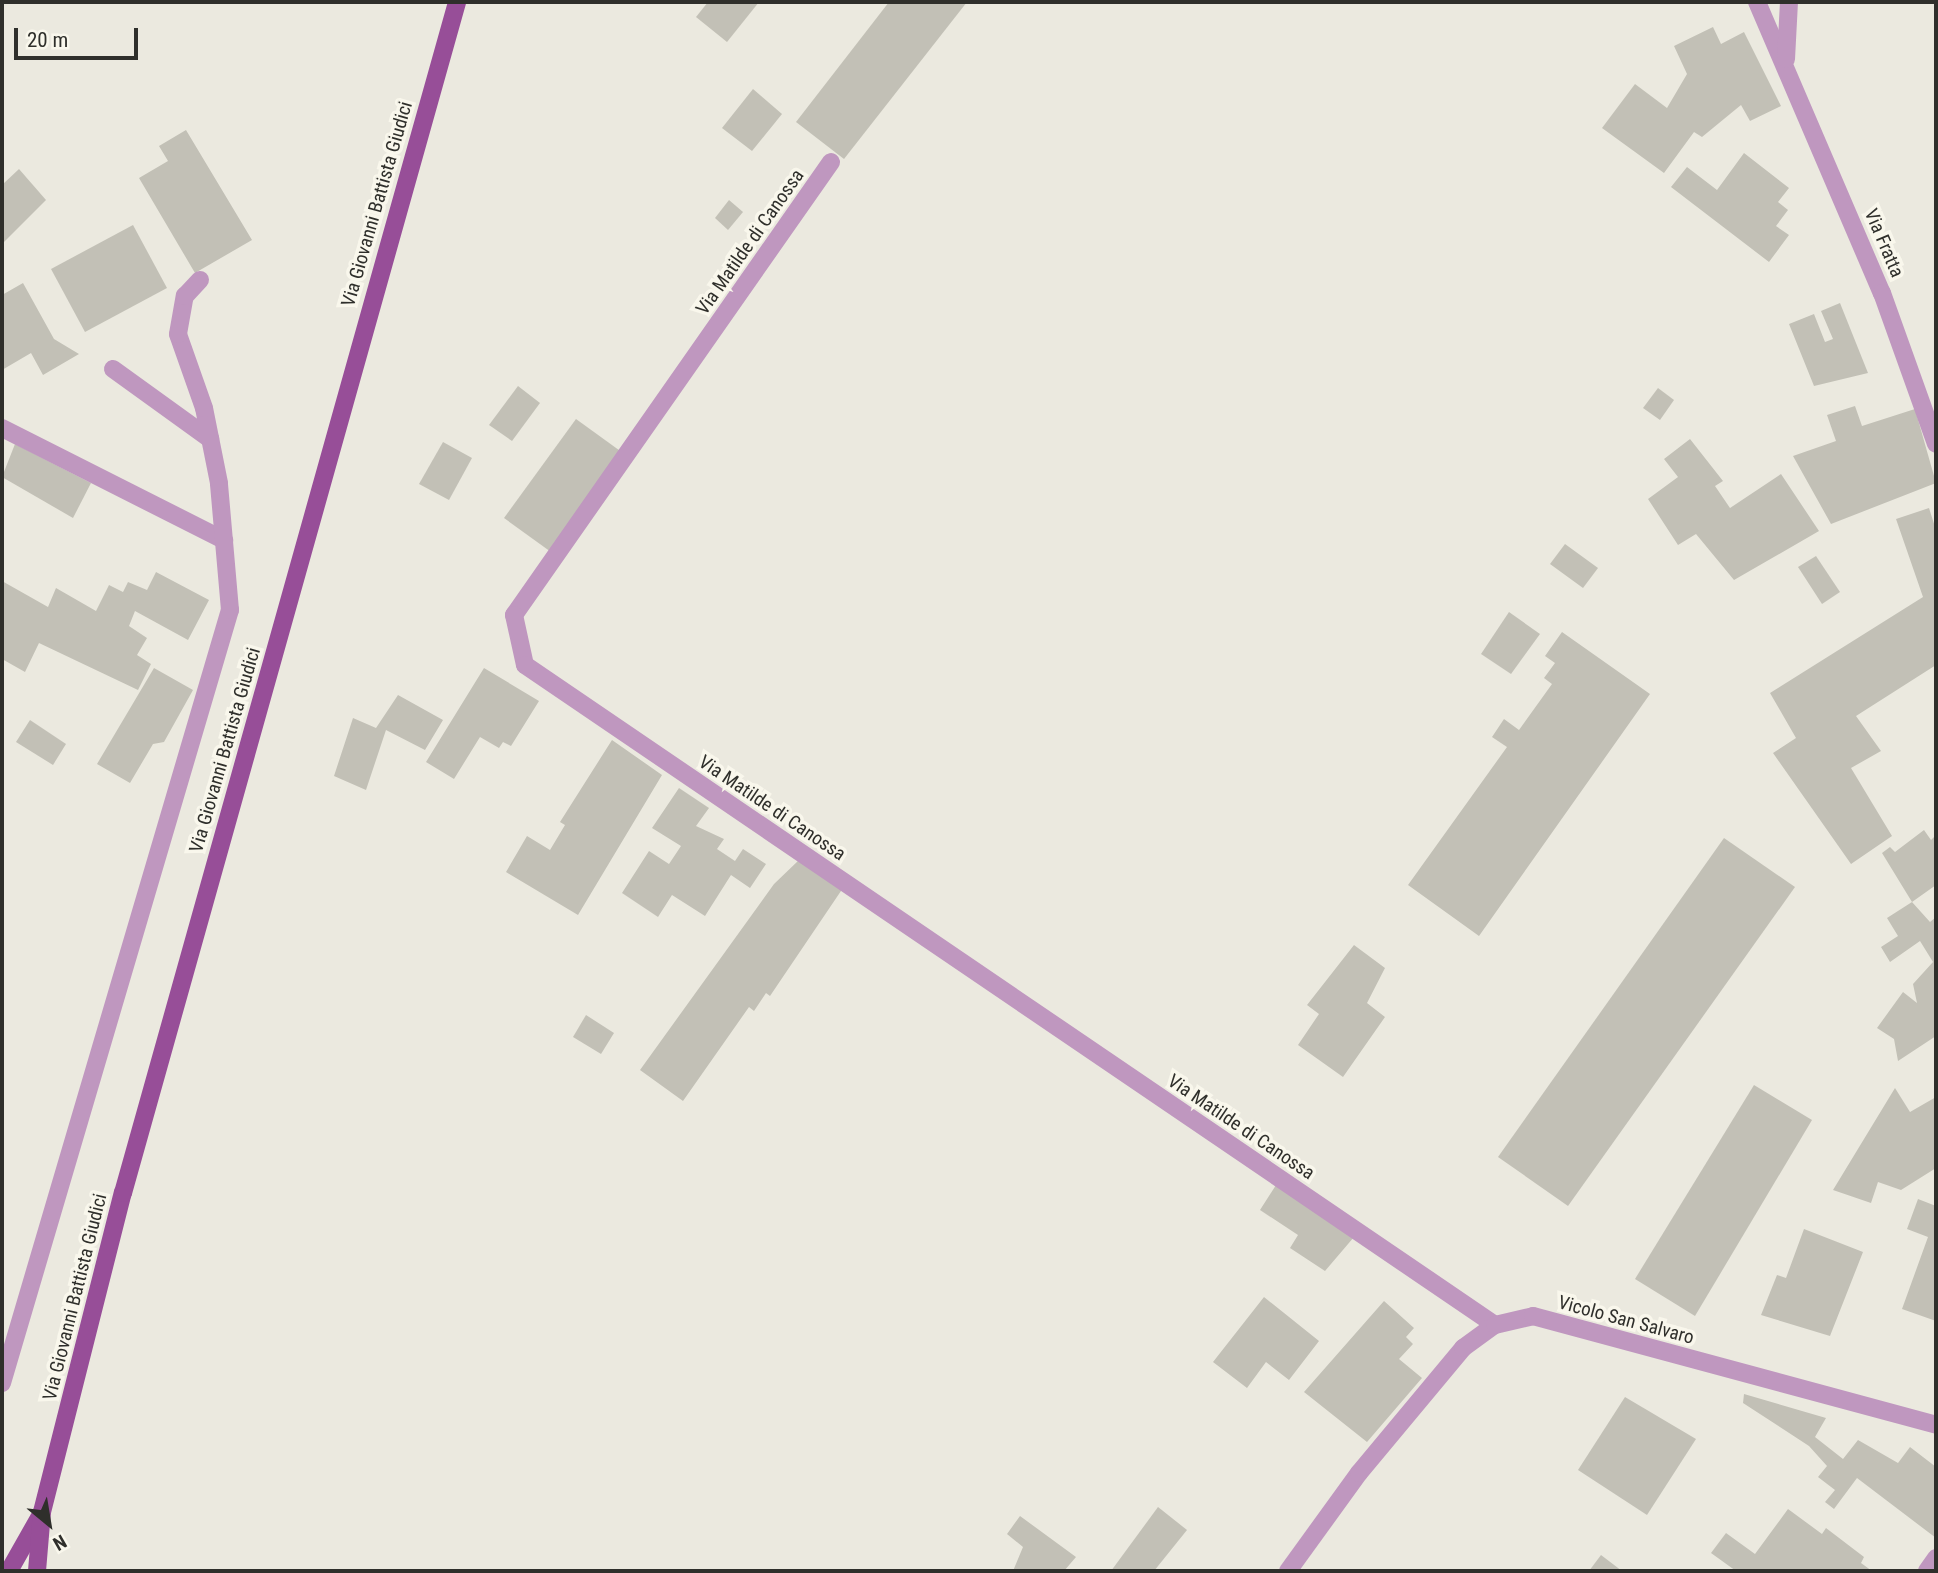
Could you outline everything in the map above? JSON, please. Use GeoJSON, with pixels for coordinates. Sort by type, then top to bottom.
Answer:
{"type":"FeatureCollection","features":[{"type":"Feature","properties":{"kind":"main road","name":"Via Giovanni Battista Giudici"},"geometry":{"type":"LineString","coordinates":[[37,1571],[42,1512],[127,1180],[457,2]]}},
{"type":"Feature","properties":{"kind":"main road","name":"Via Giovanni Battista Giudici"},"geometry":{"type":"LineString","coordinates":[[9,1571],[42,1512]]}},
{"type":"Feature","properties":{"kind":"street","name":"Via Fratta"},"geometry":{"type":"LineString","coordinates":[[1757,2],[1786,62],[1882,293],[1936,444]]}},
{"type":"Feature","properties":{"kind":"street","name":"Via Fratta"},"geometry":{"type":"LineString","coordinates":[[1786,62],[1789,2]]}},
{"type":"Feature","properties":{"kind":"street","name":"Via Matilde di Canossa"},"geometry":{"type":"LineString","coordinates":[[831,162],[514,615],[526,665],[1495,1325]]}},
{"type":"Feature","properties":{"kind":"street"},"geometry":{"type":"LineString","coordinates":[[2,1383],[230,610],[224,540],[210,439],[178,334],[185,296],[200,280]]}},
{"type":"Feature","properties":{"kind":"street"},"geometry":{"type":"LineString","coordinates":[[113,369],[210,439]]}},
{"type":"Feature","properties":{"kind":"street"},"geometry":{"type":"LineString","coordinates":[[2,428],[224,540]]}},
{"type":"Feature","properties":{"kind":"street","name":"Vicolo San Salvaro"},"geometry":{"type":"LineString","coordinates":[[1288,1571],[1425,1388],[1495,1325],[1533,1316],[1936,1425]]}},
{"type":"Feature","properties":{"kind":"street"},"geometry":{"type":"LineString","coordinates":[[1927,1571],[1936,1558]]}},
{"type":"Feature","properties":{"kind":"building"},"geometry":{"type":"Polygon","coordinates":[[[708,2],[759,2],[727,42],[696,17],[708,2]]]}},
{"type":"Feature","properties":{"kind":"building"},"geometry":{"type":"Polygon","coordinates":[[[889,2],[967,2],[844,159],[796,122],[889,2]]]}},
{"type":"Feature","properties":{"kind":"building"},"geometry":{"type":"Polygon","coordinates":[[[1713,27],[1721,44],[1744,32],[1781,106],[1750,121],[1741,105],[1702,137],[1694,132],[1664,173],[1602,128],[1635,84],[1667,108],[1687,74],[1674,46],[1713,27]]]}},
{"type":"Feature","properties":{"kind":"building"},"geometry":{"type":"Polygon","coordinates":[[[753,89],[782,114],[752,151],[722,128],[753,89]]]}},
{"type":"Feature","properties":{"kind":"building"},"geometry":{"type":"Polygon","coordinates":[[[186,130],[252,240],[195,273],[139,178],[168,161],[159,146],[186,130]]]}},
{"type":"Feature","properties":{"kind":"building"},"geometry":{"type":"Polygon","coordinates":[[[1744,153],[1789,188],[1778,202],[1788,210],[1776,226],[1789,235],[1769,262],[1671,187],[1687,167],[1717,190],[1744,153]]]}},
{"type":"Feature","properties":{"kind":"building"},"geometry":{"type":"Polygon","coordinates":[[[19,169],[46,200],[3,243],[2,185],[19,169]]]}},
{"type":"Feature","properties":{"kind":"building"},"geometry":{"type":"Polygon","coordinates":[[[729,200],[743,212],[728,230],[715,218],[729,200]]]}},
{"type":"Feature","properties":{"kind":"building"},"geometry":{"type":"Polygon","coordinates":[[[133,225],[167,288],[85,332],[51,269],[133,225]]]}},
{"type":"Feature","properties":{"kind":"building"},"geometry":{"type":"Polygon","coordinates":[[[23,283],[54,339],[79,354],[43,375],[31,353],[2,370],[2,295],[23,283]]]}},
{"type":"Feature","properties":{"kind":"building"},"geometry":{"type":"Polygon","coordinates":[[[1840,303],[1868,373],[1814,386],[1789,324],[1814,314],[1825,342],[1833,339],[1821,311],[1840,303]]]}},
{"type":"Feature","properties":{"kind":"building"},"geometry":{"type":"Polygon","coordinates":[[[518,386],[540,403],[512,441],[489,425],[518,386]]]}},
{"type":"Feature","properties":{"kind":"building"},"geometry":{"type":"Polygon","coordinates":[[[1658,388],[1674,400],[1660,420],[1643,408],[1658,388]]]}},
{"type":"Feature","properties":{"kind":"building"},"geometry":{"type":"Polygon","coordinates":[[[1855,406],[1862,426],[1915,409],[1936,483],[1831,524],[1793,456],[1836,441],[1827,415],[1855,406]]]}},
{"type":"Feature","properties":{"kind":"building"},"geometry":{"type":"Polygon","coordinates":[[[576,419],[623,453],[551,552],[504,518],[576,419]]]}},
{"type":"Feature","properties":{"kind":"building"},"geometry":{"type":"Polygon","coordinates":[[[1690,439],[1723,481],[1715,486],[1730,508],[1781,474],[1819,531],[1734,580],[1696,534],[1678,545],[1648,499],[1678,477],[1664,459],[1690,439]]]}},
{"type":"Feature","properties":{"kind":"building"},"geometry":{"type":"Polygon","coordinates":[[[443,442],[472,458],[449,500],[419,484],[443,442]]]}},
{"type":"Feature","properties":{"kind":"building"},"geometry":{"type":"Polygon","coordinates":[[[15,444],[91,483],[73,518],[2,477],[15,444]]]}},
{"type":"Feature","properties":{"kind":"building"},"geometry":{"type":"Polygon","coordinates":[[[1929,508],[1936,530],[1936,665],[1856,716],[1881,751],[1851,768],[1892,836],[1851,864],[1773,753],[1796,738],[1770,693],[1923,597],[1896,519],[1929,508]]]}},
{"type":"Feature","properties":{"kind":"building"},"geometry":{"type":"Polygon","coordinates":[[[1565,544],[1598,568],[1583,588],[1550,564],[1565,544]]]}},
{"type":"Feature","properties":{"kind":"building"},"geometry":{"type":"Polygon","coordinates":[[[1816,556],[1840,592],[1822,604],[1798,567],[1816,556]]]}},
{"type":"Feature","properties":{"kind":"building"},"geometry":{"type":"Polygon","coordinates":[[[156,572],[209,600],[188,640],[135,611],[129,626],[147,638],[137,655],[151,664],[138,690],[39,643],[25,672],[2,659],[2,581],[48,607],[56,588],[96,611],[109,585],[123,592],[128,582],[147,590],[156,572]]]}},
{"type":"Feature","properties":{"kind":"building"},"geometry":{"type":"Polygon","coordinates":[[[1509,612],[1540,634],[1511,674],[1481,654],[1509,612]]]}},
{"type":"Feature","properties":{"kind":"building"},"geometry":{"type":"Polygon","coordinates":[[[1562,632],[1650,694],[1479,936],[1408,885],[1507,747],[1492,737],[1504,719],[1519,730],[1552,684],[1544,678],[1555,663],[1545,656],[1562,632]]]}},
{"type":"Feature","properties":{"kind":"building"},"geometry":{"type":"Polygon","coordinates":[[[154,668],[193,690],[164,742],[153,744],[130,783],[97,764],[154,668]]]}},
{"type":"Feature","properties":{"kind":"building"},"geometry":{"type":"Polygon","coordinates":[[[484,668],[539,701],[511,746],[503,742],[499,748],[480,737],[454,779],[426,762],[484,668]]]}},
{"type":"Feature","properties":{"kind":"building"},"geometry":{"type":"Polygon","coordinates":[[[398,695],[443,720],[425,750],[386,730],[366,790],[334,776],[353,718],[376,728],[398,695]]]}},
{"type":"Feature","properties":{"kind":"building"},"geometry":{"type":"Polygon","coordinates":[[[30,720],[66,744],[53,765],[16,742],[30,720]]]}},
{"type":"Feature","properties":{"kind":"building"},"geometry":{"type":"Polygon","coordinates":[[[612,740],[662,775],[578,915],[506,872],[527,836],[550,850],[565,825],[560,822],[612,740]]]}},
{"type":"Feature","properties":{"kind":"building"},"geometry":{"type":"Polygon","coordinates":[[[679,788],[709,808],[696,826],[724,839],[717,849],[735,861],[743,849],[766,864],[750,888],[731,875],[705,916],[672,895],[658,917],[622,893],[649,851],[669,864],[681,846],[652,828],[679,788]]]}},
{"type":"Feature","properties":{"kind":"building"},"geometry":{"type":"Polygon","coordinates":[[[1924,830],[1931,840],[1936,835],[1936,885],[1912,902],[1882,853],[1890,847],[1895,852],[1924,830]]]}},
{"type":"Feature","properties":{"kind":"building"},"geometry":{"type":"Polygon","coordinates":[[[1724,838],[1795,887],[1568,1206],[1498,1157],[1724,838]]]}},
{"type":"Feature","properties":{"kind":"building"},"geometry":{"type":"Polygon","coordinates":[[[799,860],[843,888],[770,996],[766,993],[754,1011],[749,1007],[683,1101],[640,1070],[774,884],[799,860]]]}},
{"type":"Feature","properties":{"kind":"building"},"geometry":{"type":"Polygon","coordinates":[[[1912,902],[1930,922],[1936,917],[1936,1036],[1898,1061],[1894,1039],[1877,1028],[1903,992],[1917,1003],[1913,984],[1933,962],[1920,941],[1890,962],[1881,947],[1898,936],[1887,918],[1912,902]]]}},
{"type":"Feature","properties":{"kind":"building"},"geometry":{"type":"Polygon","coordinates":[[[1354,945],[1385,968],[1367,1003],[1385,1017],[1343,1077],[1298,1045],[1319,1014],[1307,1005],[1354,945]]]}},
{"type":"Feature","properties":{"kind":"building"},"geometry":{"type":"Polygon","coordinates":[[[586,1015],[614,1033],[601,1054],[573,1037],[586,1015]]]}},
{"type":"Feature","properties":{"kind":"building"},"geometry":{"type":"Polygon","coordinates":[[[1754,1085],[1812,1120],[1695,1316],[1635,1279],[1754,1085]]]}},
{"type":"Feature","properties":{"kind":"building"},"geometry":{"type":"Polygon","coordinates":[[[1895,1088],[1910,1112],[1936,1097],[1936,1168],[1901,1190],[1878,1182],[1871,1203],[1833,1190],[1895,1088]]]}},
{"type":"Feature","properties":{"kind":"building"},"geometry":{"type":"Polygon","coordinates":[[[1276,1185],[1354,1237],[1325,1271],[1290,1248],[1298,1235],[1260,1210],[1276,1185]]]}},
{"type":"Feature","properties":{"kind":"building"},"geometry":{"type":"Polygon","coordinates":[[[1918,1199],[1936,1206],[1936,1321],[1902,1309],[1928,1237],[1907,1229],[1918,1199]]]}},
{"type":"Feature","properties":{"kind":"building"},"geometry":{"type":"Polygon","coordinates":[[[1804,1229],[1863,1252],[1830,1336],[1761,1315],[1777,1275],[1786,1278],[1804,1229]]]}},
{"type":"Feature","properties":{"kind":"building"},"geometry":{"type":"Polygon","coordinates":[[[1264,1297],[1319,1341],[1289,1380],[1266,1362],[1247,1388],[1213,1362],[1264,1297]]]}},
{"type":"Feature","properties":{"kind":"building"},"geometry":{"type":"Polygon","coordinates":[[[1384,1301],[1414,1328],[1406,1337],[1413,1344],[1399,1359],[1422,1378],[1367,1442],[1304,1392],[1384,1301]]]}},
{"type":"Feature","properties":{"kind":"building"},"geometry":{"type":"Polygon","coordinates":[[[1744,1394],[1826,1418],[1815,1437],[1843,1459],[1858,1440],[1898,1463],[1910,1447],[1936,1467],[1936,1538],[1857,1478],[1834,1509],[1825,1502],[1835,1490],[1818,1477],[1827,1466],[1809,1446],[1743,1403],[1744,1394]]]}},
{"type":"Feature","properties":{"kind":"building"},"geometry":{"type":"Polygon","coordinates":[[[1625,1397],[1696,1439],[1647,1515],[1578,1470],[1625,1397]]]}},
{"type":"Feature","properties":{"kind":"building"},"geometry":{"type":"Polygon","coordinates":[[[1158,1507],[1187,1530],[1154,1571],[1111,1571],[1158,1507]]]}},
{"type":"Feature","properties":{"kind":"building"},"geometry":{"type":"Polygon","coordinates":[[[1788,1509],[1822,1534],[1826,1528],[1864,1557],[1861,1563],[1872,1571],[1736,1571],[1711,1553],[1726,1533],[1755,1554],[1788,1509]]]}},
{"type":"Feature","properties":{"kind":"building"},"geometry":{"type":"Polygon","coordinates":[[[1020,1516],[1076,1557],[1064,1571],[1013,1571],[1023,1547],[1007,1534],[1020,1516]]]}},
{"type":"Feature","properties":{"kind":"building"},"geometry":{"type":"Polygon","coordinates":[[[1601,1555],[1622,1571],[1589,1571],[1601,1555]]]}}]}
